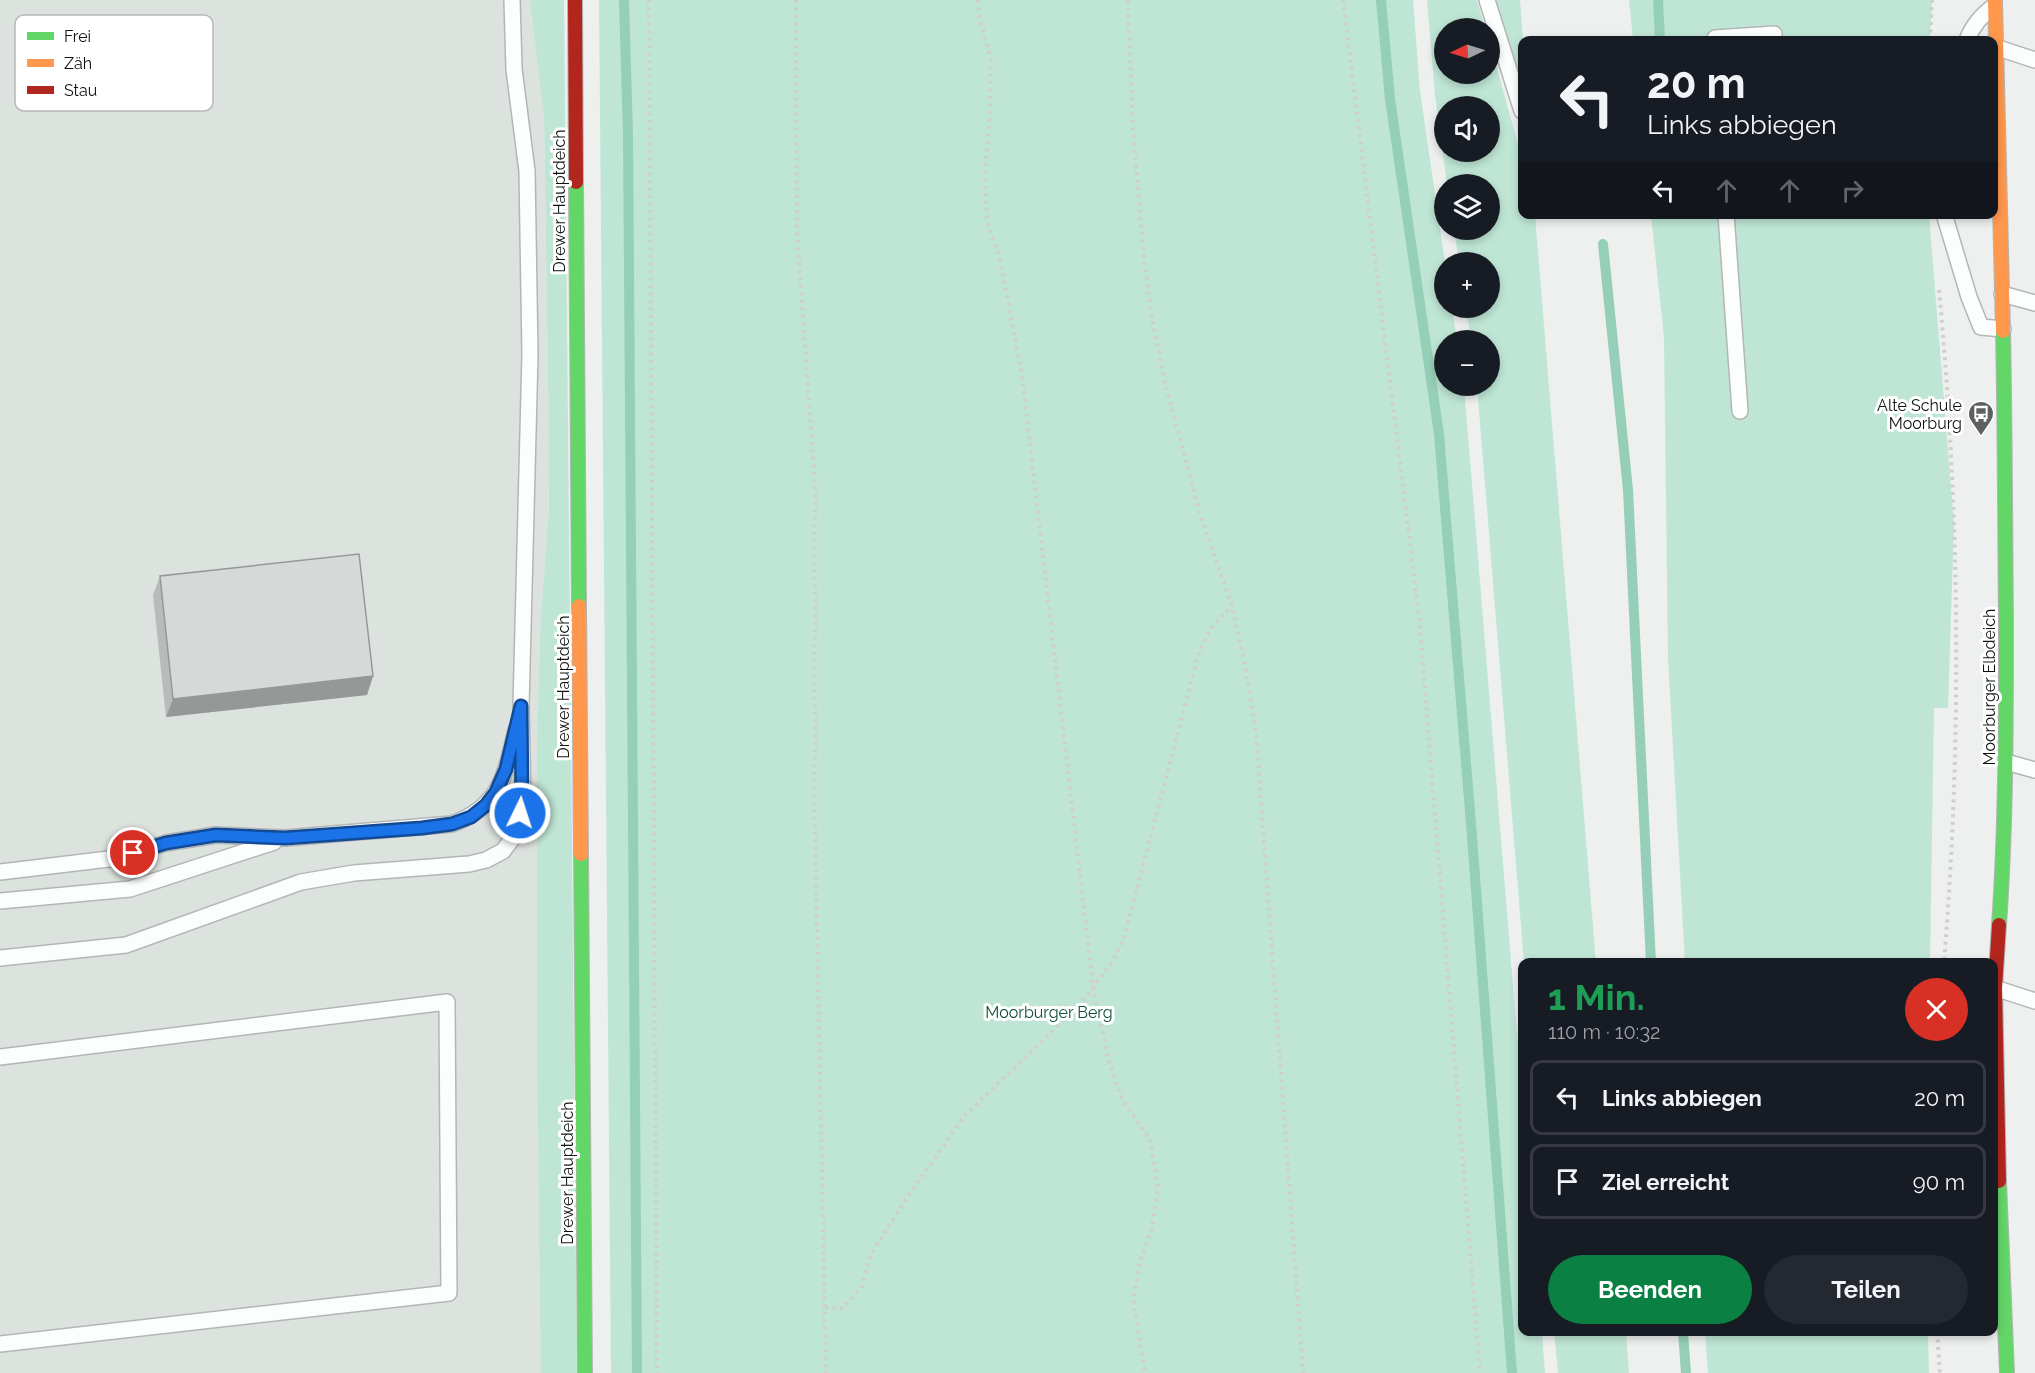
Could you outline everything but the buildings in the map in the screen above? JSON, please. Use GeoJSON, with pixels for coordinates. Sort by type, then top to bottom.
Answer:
{"type":"FeatureCollection","features":[{"type":"Feature","properties":{"kind":"street","name":"Drewer Hauptdeich"},"geometry":{"type":"LineString","coordinates":[[575,0],[585,1373]]}},
{"type":"Feature","properties":{"kind":"street","name":"Moorburger Elbdeich"},"geometry":{"type":"LineString","coordinates":[[1995,3],[1995,36]]}},
{"type":"Feature","properties":{"kind":"street","name":"Moorburger Elbdeich"},"geometry":{"type":"LineString","coordinates":[[1997,958],[2004,852],[2006,762],[2003,329],[1998,153]]}},
{"type":"Feature","properties":{"kind":"street","name":"Moorburger Elbdeich"},"geometry":{"type":"LineString","coordinates":[[1998,1167],[2007,1373]]}},
{"type":"Feature","properties":{"kind":"lane"},"geometry":{"type":"LineString","coordinates":[[0,958],[126,945],[301,882],[354,873],[469,864],[486,860],[503,851],[512,839],[518,826],[522,800],[521,706],[530,354],[527,171],[514,69],[512,0]]}},
{"type":"Feature","properties":{"kind":"lane"},"geometry":{"type":"LineString","coordinates":[[1487,0],[1518,98]]}},
{"type":"Feature","properties":{"kind":"lane"},"geometry":{"type":"LineString","coordinates":[[1969,36],[1981,16],[1995,3]]}},
{"type":"Feature","properties":{"kind":"lane"},"geometry":{"type":"LineString","coordinates":[[1744,36],[1774,34]]}},
{"type":"Feature","properties":{"kind":"lane"},"geometry":{"type":"LineString","coordinates":[[1998,48],[2035,60]]}},
{"type":"Feature","properties":{"kind":"lane"},"geometry":{"type":"LineString","coordinates":[[1726,219],[1740,411]]}},
{"type":"Feature","properties":{"kind":"lane"},"geometry":{"type":"LineString","coordinates":[[1946,219],[1969,297],[1981,327],[2003,329]]}},
{"type":"Feature","properties":{"kind":"lane"},"geometry":{"type":"LineString","coordinates":[[2002,294],[2035,303]]}},
{"type":"Feature","properties":{"kind":"lane"},"geometry":{"type":"LineString","coordinates":[[0,872],[117,858],[166,843],[216,835],[285,838],[452,824],[471,817],[486,805],[496,792],[508,760],[521,706]]}},
{"type":"Feature","properties":{"kind":"lane"},"geometry":{"type":"LineString","coordinates":[[2006,762],[2035,770]]}},
{"type":"Feature","properties":{"kind":"lane"},"geometry":{"type":"LineString","coordinates":[[0,901],[130,889],[285,838]]}},
{"type":"Feature","properties":{"kind":"lane"},"geometry":{"type":"LineString","coordinates":[[1998,989],[2035,1001]]}},
{"type":"Feature","properties":{"kind":"lane"},"geometry":{"type":"LineString","coordinates":[[0,1057],[447,1002],[448,1293],[0,1344]]}},
{"type":"Feature","properties":{"kind":"path"},"geometry":{"type":"LineString","coordinates":[[649,0],[657,1373]]}},
{"type":"Feature","properties":{"kind":"path"},"geometry":{"type":"LineString","coordinates":[[796,0],[797,233],[815,485],[815,834],[826,1373]]}},
{"type":"Feature","properties":{"kind":"path"},"geometry":{"type":"LineString","coordinates":[[978,0],[980,19],[991,60],[985,174],[987,223],[999,255],[1022,375],[1093,986],[1109,1062],[1123,1101],[1150,1139],[1158,1187],[1152,1228],[1140,1261],[1133,1299],[1145,1373]]}},
{"type":"Feature","properties":{"kind":"path"},"geometry":{"type":"LineString","coordinates":[[1128,0],[1133,129],[1144,259],[1153,324],[1165,382],[1201,517],[1232,606],[1243,654],[1256,732],[1303,1373]]}},
{"type":"Feature","properties":{"kind":"path"},"geometry":{"type":"LineString","coordinates":[[1344,0],[1419,616],[1480,1373]]}},
{"type":"Feature","properties":{"kind":"path"},"geometry":{"type":"LineString","coordinates":[[1930,36],[1932,0]]}},
{"type":"Feature","properties":{"kind":"path"},"geometry":{"type":"LineString","coordinates":[[1939,284],[1948,383],[1955,571],[1954,763],[1944,958]]}},
{"type":"Feature","properties":{"kind":"path"},"geometry":{"type":"LineString","coordinates":[[825,1308],[843,1308],[862,1286],[871,1254],[930,1163],[965,1116],[1080,1005],[1112,962],[1124,938],[1197,660],[1205,637],[1215,620],[1232,606]]}},
{"type":"Feature","properties":{"kind":"path"},"geometry":{"type":"LineString","coordinates":[[1937,1336],[1940,1373]]}},
{"type":"Feature","properties":{"kind":"shaded area"},"geometry":{"type":"Polygon","coordinates":[[[0,0],[540,0],[549,446],[548,698],[557,1373],[0,1373],[0,0]]]}},
{"type":"Feature","properties":{"kind":"green space"},"geometry":{"type":"Polygon","coordinates":[[[530,0],[564,0],[577,1373],[541,1373],[537,1045],[537,746],[541,617],[549,511],[549,446],[544,115],[530,0]]]}},
{"type":"Feature","properties":{"kind":"green space","name":"Moorburger Berg"},"geometry":{"type":"Polygon","coordinates":[[[599,0],[1413,0],[1420,91],[1434,187],[1434,240],[1442,240],[1444,252],[1434,252],[1434,318],[1454,318],[1455,330],[1434,330],[1434,396],[1465,396],[1518,1047],[1518,1336],[1542,1336],[1545,1373],[611,1373],[599,0]]]}},
{"type":"Feature","properties":{"kind":"green space"},"geometry":{"type":"Polygon","coordinates":[[[1427,0],[1477,0],[1482,18],[1434,18],[1434,83],[1427,0]]]}},
{"type":"Feature","properties":{"kind":"green space"},"geometry":{"type":"Polygon","coordinates":[[[1495,0],[1520,0],[1523,36],[1518,36],[1518,73],[1495,0]]]}},
{"type":"Feature","properties":{"kind":"green space"},"geometry":{"type":"Polygon","coordinates":[[[1629,0],[1932,0],[1930,36],[1633,36],[1629,0]]]}},
{"type":"Feature","properties":{"kind":"green space"},"geometry":{"type":"Polygon","coordinates":[[[1500,79],[1518,144],[1518,219],[1535,219],[1596,958],[1524,958],[1478,396],[1500,396],[1500,330],[1469,330],[1468,318],[1500,318],[1500,252],[1457,252],[1456,240],[1500,240],[1500,174],[1446,174],[1444,162],[1500,162],[1500,96],[1435,96],[1434,84],[1500,84],[1500,79]]]}},
{"type":"Feature","properties":{"kind":"green space"},"geometry":{"type":"Polygon","coordinates":[[[1651,219],[1929,219],[1954,524],[1948,708],[1934,708],[1930,958],[1685,958],[1668,658],[1664,338],[1651,219]]]}},
{"type":"Feature","properties":{"kind":"green space"},"geometry":{"type":"Polygon","coordinates":[[[1554,1336],[1626,1336],[1629,1373],[1558,1373],[1554,1336]]]}},
{"type":"Feature","properties":{"kind":"green space"},"geometry":{"type":"Polygon","coordinates":[[[1705,1336],[1928,1336],[1929,1373],[1708,1373],[1705,1336]]]}},
{"type":"Feature","properties":{"kind":"waterway"},"geometry":{"type":"LineString","coordinates":[[624,0],[628,136],[637,1373]]}},
{"type":"Feature","properties":{"kind":"waterway"},"geometry":{"type":"LineString","coordinates":[[1381,0],[1390,99],[1439,434],[1512,1373]]}},
{"type":"Feature","properties":{"kind":"waterway"},"geometry":{"type":"LineString","coordinates":[[1658,0],[1660,36]]}},
{"type":"Feature","properties":{"kind":"waterway"},"geometry":{"type":"LineString","coordinates":[[1603,244],[1628,490],[1651,958]]}},
{"type":"Feature","properties":{"kind":"waterway"},"geometry":{"type":"LineString","coordinates":[[1683,1336],[1686,1373]]}},
{"type":"Feature","properties":{"kind":"traffic: fast"},"geometry":{"type":"LineString","coordinates":[[576,182],[579,606]]}},
{"type":"Feature","properties":{"kind":"traffic: fast"},"geometry":{"type":"LineString","coordinates":[[1999,925],[2006,697],[2003,331]]}},
{"type":"Feature","properties":{"kind":"traffic: fast"},"geometry":{"type":"LineString","coordinates":[[581,854],[585,1373]]}},
{"type":"Feature","properties":{"kind":"traffic: fast"},"geometry":{"type":"LineString","coordinates":[[1999,1181],[2007,1373]]}},
{"type":"Feature","properties":{"kind":"traffic: slow"},"geometry":{"type":"LineString","coordinates":[[1995,0],[1996,36]]}},
{"type":"Feature","properties":{"kind":"traffic: slow"},"geometry":{"type":"LineString","coordinates":[[1998,124],[2003,331]]}},
{"type":"Feature","properties":{"kind":"traffic: slow"},"geometry":{"type":"LineString","coordinates":[[579,606],[581,854]]}},
{"type":"Feature","properties":{"kind":"traffic: jam"},"geometry":{"type":"LineString","coordinates":[[575,0],[576,182]]}},
{"type":"Feature","properties":{"kind":"traffic: jam"},"geometry":{"type":"LineString","coordinates":[[1997,958],[1999,925]]}},
{"type":"Feature","properties":{"kind":"traffic: jam"},"geometry":{"type":"LineString","coordinates":[[1998,1133],[1999,1181]]}},
{"type":"Feature","properties":{"kind":"place","name":"Alte Schule Moorburg"},"geometry":{"type":"Point","coordinates":[1981,437]}},
{"type":"Feature","properties":{"kind":"route"},"geometry":{"type":"LineString","coordinates":[[133,853],[166,843],[216,835],[285,838],[422,828],[452,824],[471,817],[486,805],[496,792],[511,752],[521,706],[522,800],[520,813]]}}]}
